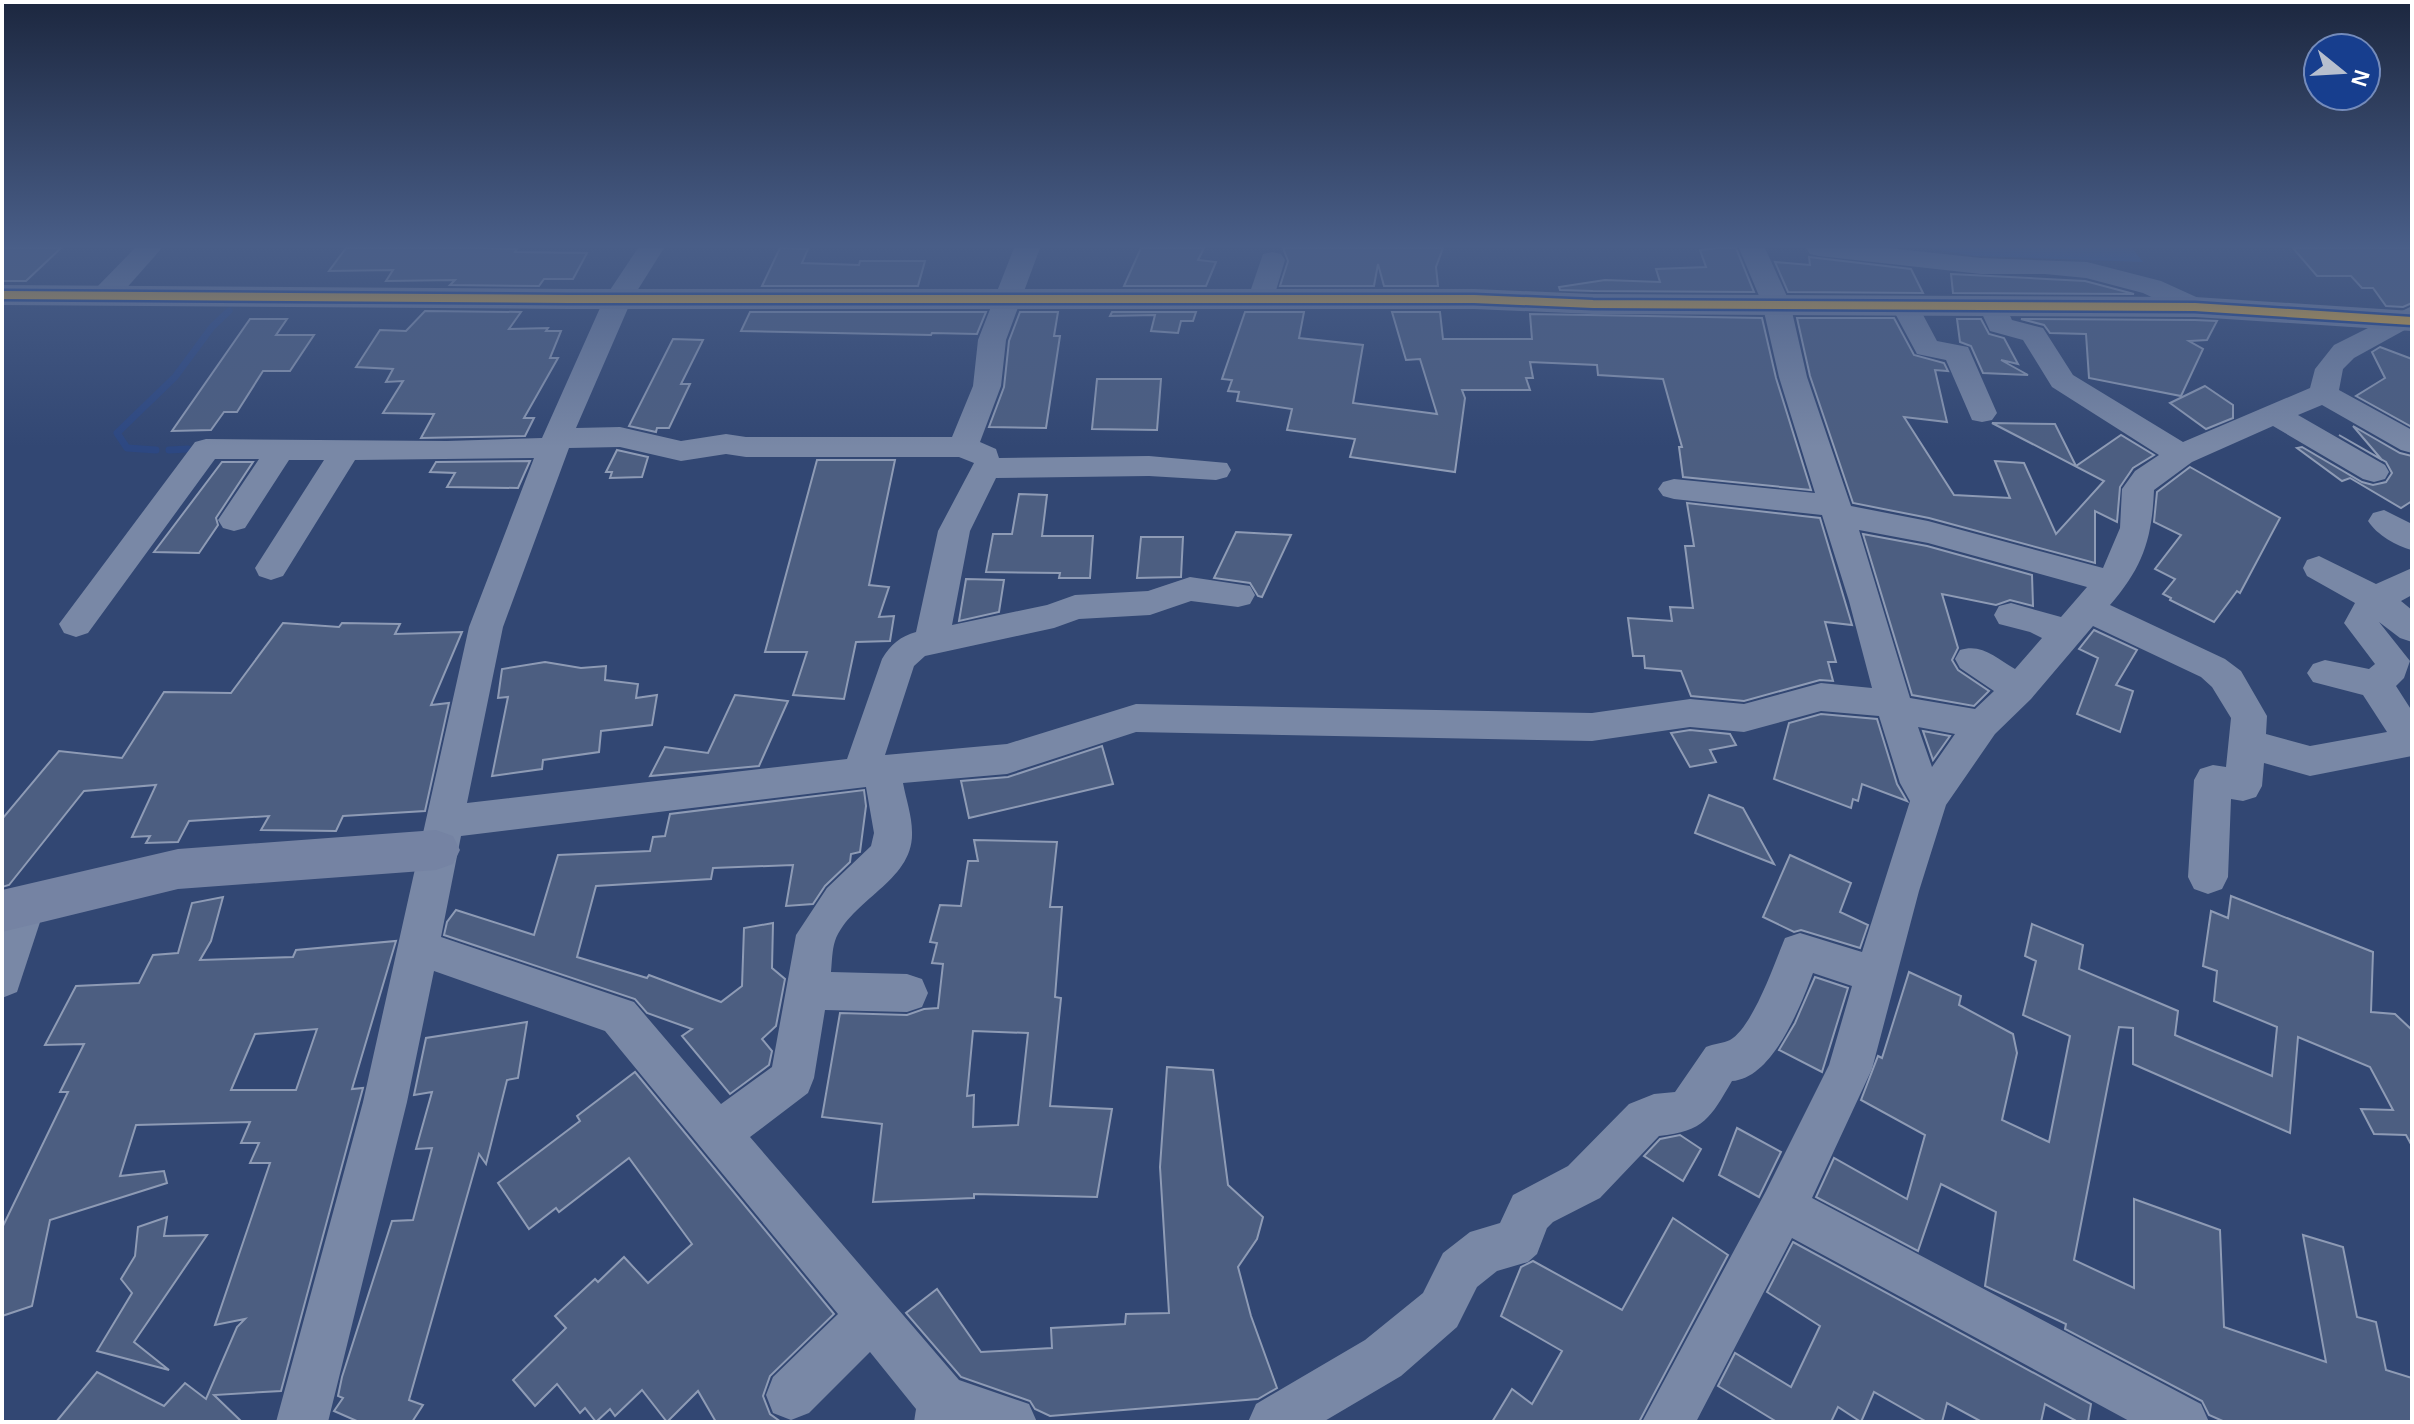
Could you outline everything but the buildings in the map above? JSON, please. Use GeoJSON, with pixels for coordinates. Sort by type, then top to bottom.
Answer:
{"type":"FeatureCollection","features":[{"type":"Feature","properties":{"kind":"main road"},"geometry":{"type":"LineString","coordinates":[[2340,314],[2409,318]]}},
{"type":"Feature","properties":{"kind":"main road"},"geometry":{"type":"LineString","coordinates":[[14,908],[178,869],[440,836]]}},
{"type":"Feature","properties":{"kind":"street"},"geometry":{"type":"LineString","coordinates":[[302,1422],[385,1102],[486,627],[555,442],[611,314]]}},
{"type":"Feature","properties":{"kind":"street"},"geometry":{"type":"LineString","coordinates":[[963,447],[987,386],[992,340],[1002,314]]}},
{"type":"Feature","properties":{"kind":"street"},"geometry":{"type":"LineString","coordinates":[[1779,314],[1793,377],[1837,510],[1904,743],[1929,800]]}},
{"type":"Feature","properties":{"kind":"street"},"geometry":{"type":"LineString","coordinates":[[1909,314],[1927,348],[1958,353],[1982,413]]}},
{"type":"Feature","properties":{"kind":"street"},"geometry":{"type":"LineString","coordinates":[[1996,314],[2000,325],[2026,331],[2037,338],[2062,381],[2181,455]]}},
{"type":"Feature","properties":{"kind":"street"},"geometry":{"type":"LineString","coordinates":[[2323,393],[2330,367],[2344,353],[2378,330],[2409,318]]}},
{"type":"Feature","properties":{"kind":"street"},"geometry":{"type":"LineString","coordinates":[[1668,1422],[1783,1208],[1850,1069],[1874,974],[1929,800],[1982,724],[2018,689],[2111,582],[2125,559],[2136,528],[2138,489],[2146,478],[2181,455],[2323,393]]}},
{"type":"Feature","properties":{"kind":"street"},"geometry":{"type":"LineString","coordinates":[[2323,393],[2412,443]]}},
{"type":"Feature","properties":{"kind":"street"},"geometry":{"type":"LineString","coordinates":[[2275,414],[2374,472]]}},
{"type":"Feature","properties":{"kind":"street"},"geometry":{"type":"LineString","coordinates":[[76,624],[206,449],[345,451],[620,437],[681,451],[726,444],[746,447],[963,447],[985,456],[986,468],[954,531],[931,644]]}},
{"type":"Feature","properties":{"kind":"street"},"geometry":{"type":"LineString","coordinates":[[234,520],[281,449]]}},
{"type":"Feature","properties":{"kind":"street"},"geometry":{"type":"LineString","coordinates":[[271,568],[345,451]]}},
{"type":"Feature","properties":{"kind":"street"},"geometry":{"type":"LineString","coordinates":[[986,468],[1149,466],[1216,470]]}},
{"type":"Feature","properties":{"kind":"street"},"geometry":{"type":"LineString","coordinates":[[1674,489],[1837,510],[2111,582]]}},
{"type":"Feature","properties":{"kind":"street"},"geometry":{"type":"LineString","coordinates":[[2319,568],[2371,605],[2412,629]]}},
{"type":"Feature","properties":{"kind":"street"},"geometry":{"type":"LineString","coordinates":[[2375,684],[2392,669],[2393,661],[2361,623],[2371,605],[2412,580]]}},
{"type":"Feature","properties":{"kind":"street"},"geometry":{"type":"LineString","coordinates":[[720,1132],[792,1078],[816,935],[841,900],[889,854],[893,833],[871,771],[899,659],[915,645],[1054,616],[1075,607],[1150,603],[1190,589],[1238,595]]}},
{"type":"Feature","properties":{"kind":"street"},"geometry":{"type":"LineString","coordinates":[[2371,605],[2412,650]]}},
{"type":"Feature","properties":{"kind":"street"},"geometry":{"type":"LineString","coordinates":[[2011,615],[2039,621],[2077,622],[2213,668],[2229,681],[2230,689],[2249,716],[2243,786],[2213,780],[2208,877]]}},
{"type":"Feature","properties":{"kind":"street"},"geometry":{"type":"LineString","coordinates":[[1972,659],[2018,689]]}},
{"type":"Feature","properties":{"kind":"street"},"geometry":{"type":"LineString","coordinates":[[2247,744],[2310,761],[2412,741],[2375,684],[2325,673]]}},
{"type":"Feature","properties":{"kind":"street"},"geometry":{"type":"LineString","coordinates":[[440,836],[871,771],[1007,759],[1136,718],[1592,727],[1690,713],[1744,718],[1821,697],[1982,724]]}},
{"type":"Feature","properties":{"kind":"street"},"geometry":{"type":"LineString","coordinates":[[2,979],[14,908]]}},
{"type":"Feature","properties":{"kind":"street"},"geometry":{"type":"LineString","coordinates":[[419,948],[619,1016],[872,1315],[942,1411],[1011,1422]]}},
{"type":"Feature","properties":{"kind":"street"},"geometry":{"type":"LineString","coordinates":[[1274,1422],[1383,1358],[1440,1310],[1460,1270],[1487,1249],[1511,1245],[1520,1237],[1530,1212],[1584,1182],[1645,1119],[1657,1113],[1683,1112],[1692,1105],[1721,1061],[1737,1061],[1754,1046],[1800,951],[1874,974]]}},
{"type":"Feature","properties":{"kind":"street"},"geometry":{"type":"LineString","coordinates":[[808,990],[907,993]]}},
{"type":"Feature","properties":{"kind":"street"},"geometry":{"type":"LineString","coordinates":[[1783,1208],[2183,1422]]}},
{"type":"Feature","properties":{"kind":"street"},"geometry":{"type":"LineString","coordinates":[[791,1395],[872,1315]]}},
{"type":"Feature","properties":{"kind":"waterway"},"geometry":{"type":"LineString","coordinates":[[156,450],[127,448],[117,433],[175,377],[212,327],[225,314]]}},
{"type":"Feature","properties":{"kind":"waterway"},"geometry":{"type":"LineString","coordinates":[[169,450],[188,449]]}},
{"type":"Feature","properties":{"kind":"transit line"},"geometry":{"type":"LineString","coordinates":[[2311,314],[2412,321]]}}]}
